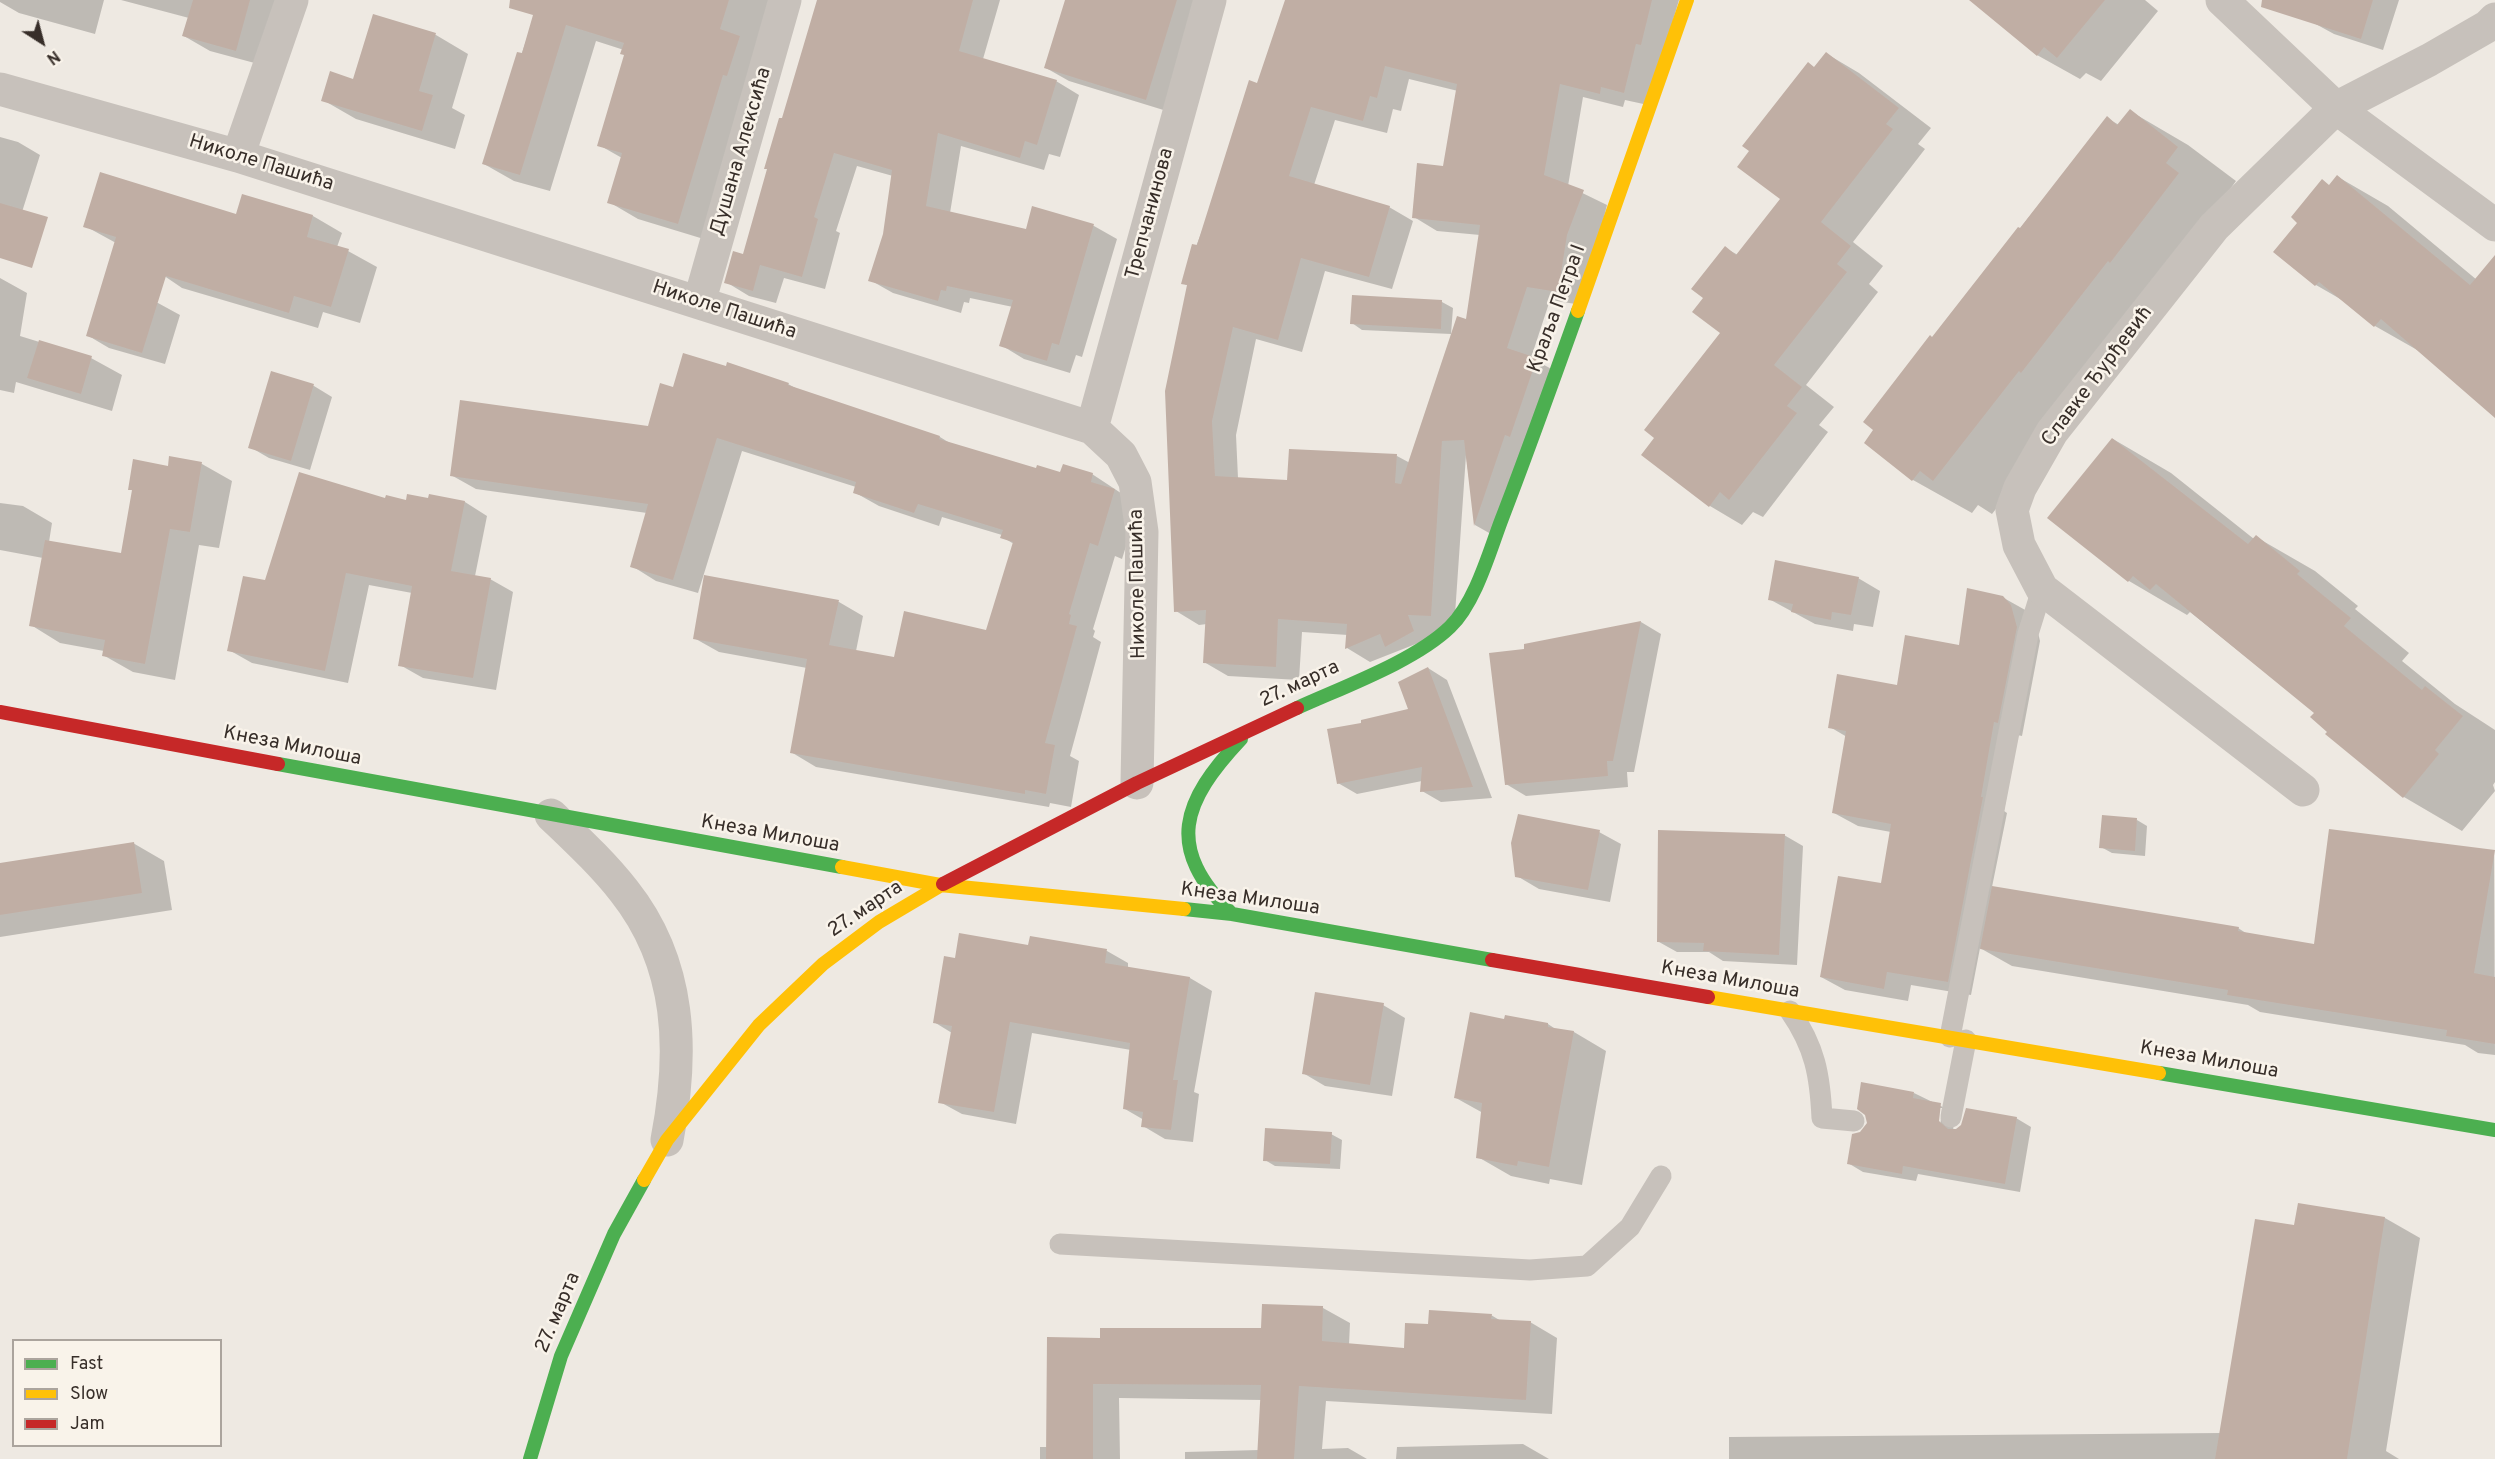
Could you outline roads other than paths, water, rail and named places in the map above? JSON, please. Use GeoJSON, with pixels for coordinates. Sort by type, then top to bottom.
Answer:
{"type":"FeatureCollection","features":[{"type":"Feature","properties":{"kind":"main road","name":"Краља Петра I"},"geometry":{"type":"LineString","coordinates":[[1452,625],[1476,587],[1536,430],[1687,0]]}},
{"type":"Feature","properties":{"kind":"main road","name":"27. марта"},"geometry":{"type":"LineString","coordinates":[[530,1459],[561,1356],[614,1234],[667,1140],[759,1025],[823,964],[870,929],[940,885],[1137,783],[1411,655],[1434,641],[1452,625]]}},
{"type":"Feature","properties":{"kind":"main road","name":"Кнеза Милоша"},"geometry":{"type":"LineString","coordinates":[[0,712],[940,885],[1232,914],[2495,1130]]}},
{"type":"Feature","properties":{"kind":"main road"},"geometry":{"type":"LineString","coordinates":[[1232,914],[1214,898],[1197,867],[1189,840],[1189,826],[1191,810],[1200,790],[1217,764],[1249,730]]}},
{"type":"Feature","properties":{"kind":"street"},"geometry":{"type":"LineString","coordinates":[[238,156],[292,0]]}},
{"type":"Feature","properties":{"kind":"street","name":"Душана Алексића"},"geometry":{"type":"LineString","coordinates":[[699,303],[785,0]]}},
{"type":"Feature","properties":{"kind":"street","name":"Трепчанинова"},"geometry":{"type":"LineString","coordinates":[[1092,428],[1210,0]]}},
{"type":"Feature","properties":{"kind":"street"},"geometry":{"type":"LineString","coordinates":[[2222,0],[2336,108],[2495,225]]}},
{"type":"Feature","properties":{"kind":"street","name":"Славке Ђурђевић"},"geometry":{"type":"LineString","coordinates":[[2303,790],[2042,590],[2019,545],[2012,510],[2020,488],[2052,432],[2214,227],[2336,108],[2429,60],[2488,26],[2495,19]]}},
{"type":"Feature","properties":{"kind":"street","name":"Николе Пашића"},"geometry":{"type":"LineString","coordinates":[[0,89],[238,156],[1092,428],[1121,455],[1135,482],[1142,532],[1137,783]]}},
{"type":"Feature","properties":{"kind":"street"},"geometry":{"type":"LineString","coordinates":[[551,815],[607,870],[626,893],[653,935],[664,960],[673,1001],[676,1043],[672,1114],[667,1140]]}},
{"type":"Feature","properties":{"kind":"lane"},"geometry":{"type":"LineString","coordinates":[[1951,1117],[1958,1039],[2028,634],[2042,590]]}},
{"type":"Feature","properties":{"kind":"lane"},"geometry":{"type":"LineString","coordinates":[[1790,1011],[1810,1044],[1820,1078],[1822,1118],[1854,1121]]}},
{"type":"Feature","properties":{"kind":"lane"},"geometry":{"type":"LineString","coordinates":[[1060,1244],[1530,1270],[1587,1266],[1630,1227],[1661,1176]]}}]}
